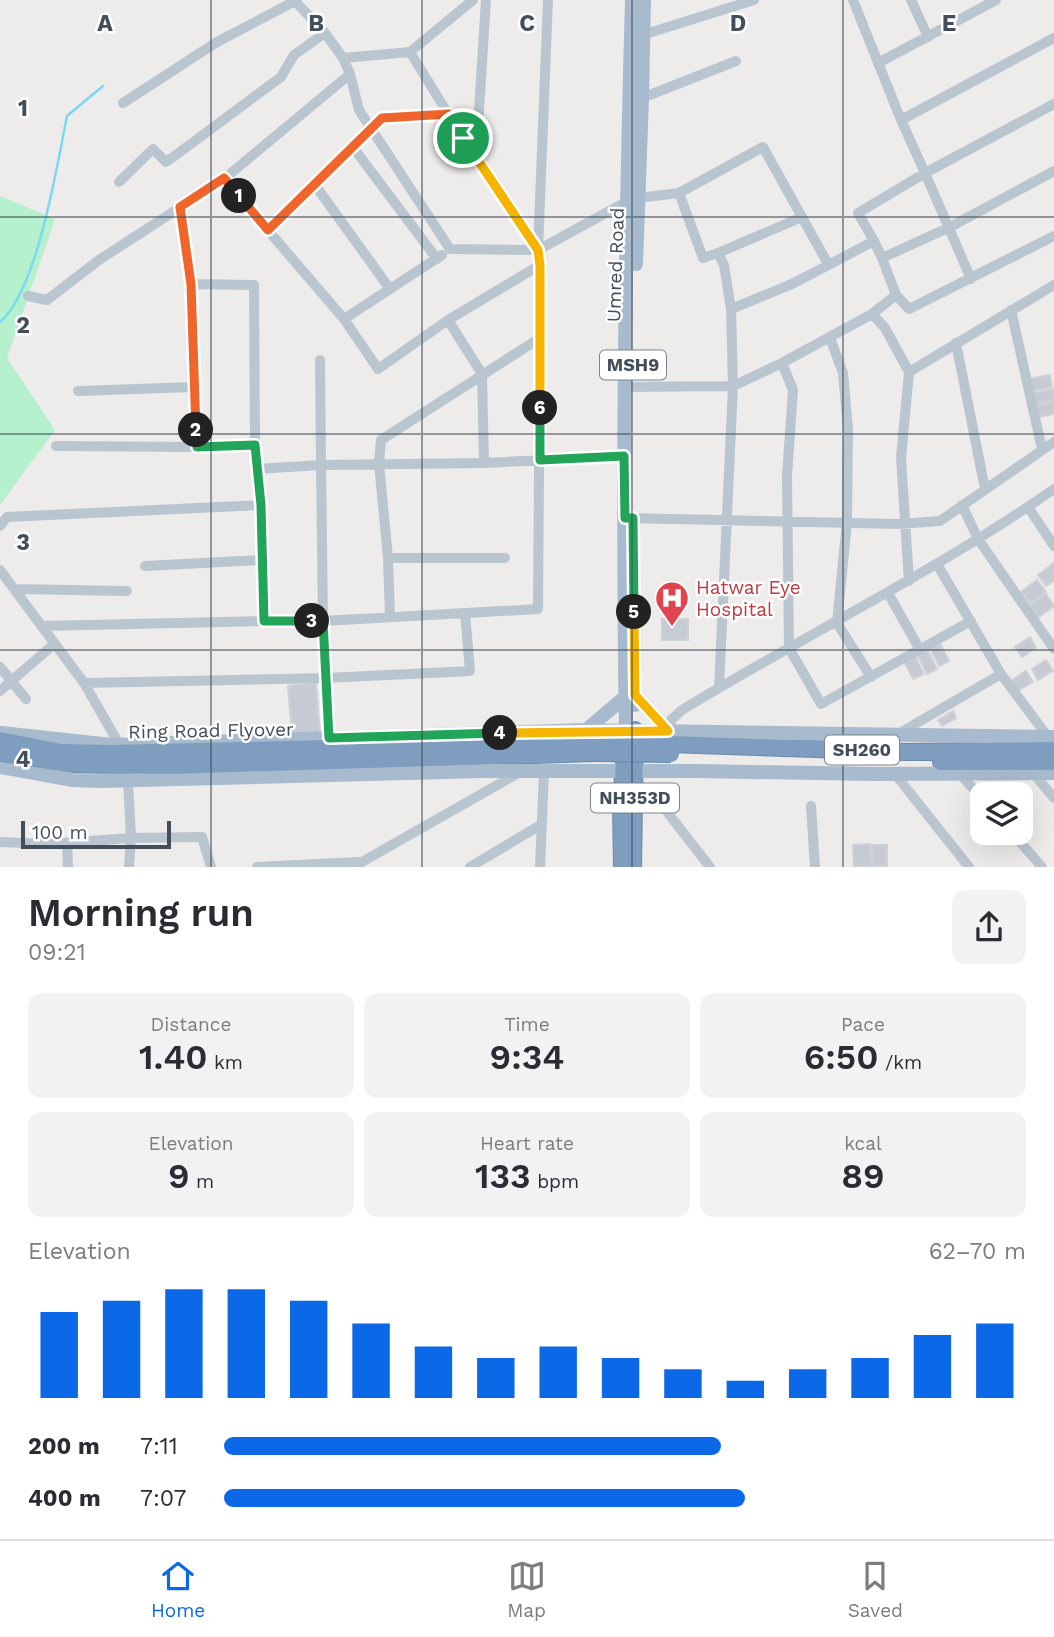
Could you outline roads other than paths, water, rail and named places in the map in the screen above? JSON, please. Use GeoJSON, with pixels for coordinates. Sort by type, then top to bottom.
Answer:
{"type":"FeatureCollection","features":[{"type":"Feature","properties":{"kind":"highway","name":"NH353D"},"geometry":{"type":"LineString","coordinates":[[631,730],[630,771],[635,797],[633,867]]}},
{"type":"Feature","properties":{"kind":"highway","name":"Ring Road Flyover"},"geometry":{"type":"LineString","coordinates":[[0,740],[61,752],[109,753],[669,740],[905,752],[1052,741]]}},
{"type":"Feature","properties":{"kind":"highway","name":"Ring Road Flyover"},"geometry":{"type":"LineString","coordinates":[[669,740],[905,762],[1054,762]]}},
{"type":"Feature","properties":{"kind":"highway","name":"Ring Road Flyover"},"geometry":{"type":"LineString","coordinates":[[0,754],[70,764],[169,766],[593,742]]}},
{"type":"Feature","properties":{"kind":"highway","name":"NH353D"},"geometry":{"type":"LineString","coordinates":[[622,867],[621,803],[630,771]]}},
{"type":"Feature","properties":{"kind":"main road"},"geometry":{"type":"LineString","coordinates":[[632,0],[637,36],[630,151],[632,200]]}},
{"type":"Feature","properties":{"kind":"main road","name":"Umred Road"},"geometry":{"type":"LineString","coordinates":[[631,730],[628,387],[632,200],[642,98],[637,36],[643,0]]}},
{"type":"Feature","properties":{"kind":"main road"},"geometry":{"type":"LineString","coordinates":[[628,387],[624,456],[629,518]]}},
{"type":"Feature","properties":{"kind":"main road"},"geometry":{"type":"LineString","coordinates":[[593,742],[630,696],[669,740]]}},
{"type":"Feature","properties":{"kind":"main road"},"geometry":{"type":"LineString","coordinates":[[0,733],[118,744],[329,738],[593,742],[631,730],[669,740],[897,735],[1052,741]]}},
{"type":"Feature","properties":{"kind":"main road"},"geometry":{"type":"LineString","coordinates":[[0,767],[74,780],[522,771],[1054,773]]}},
{"type":"Feature","properties":{"kind":"street"},"geometry":{"type":"LineString","coordinates":[[123,103],[217,42],[295,0],[343,58],[359,110],[450,249]]}},
{"type":"Feature","properties":{"kind":"street"},"geometry":{"type":"LineString","coordinates":[[343,58],[410,51],[473,0]]}},
{"type":"Feature","properties":{"kind":"street"},"geometry":{"type":"LineString","coordinates":[[463,138],[478,126],[486,0]]}},
{"type":"Feature","properties":{"kind":"street"},"geometry":{"type":"LineString","coordinates":[[41,625],[323,621],[538,609],[541,338],[538,250],[548,0]]}},
{"type":"Feature","properties":{"kind":"street"},"geometry":{"type":"LineString","coordinates":[[637,36],[754,0]]}},
{"type":"Feature","properties":{"kind":"street"},"geometry":{"type":"LineString","coordinates":[[853,0],[901,120],[971,279]]}},
{"type":"Feature","properties":{"kind":"street"},"geometry":{"type":"LineString","coordinates":[[911,0],[928,37]]}},
{"type":"Feature","properties":{"kind":"street"},"geometry":{"type":"LineString","coordinates":[[878,64],[996,0]]}},
{"type":"Feature","properties":{"kind":"street"},"geometry":{"type":"LineString","coordinates":[[119,181],[153,149],[166,162],[180,152],[281,77],[294,55],[325,33]]}},
{"type":"Feature","properties":{"kind":"street"},"geometry":{"type":"LineString","coordinates":[[901,120],[1054,38]]}},
{"type":"Feature","properties":{"kind":"street"},"geometry":{"type":"LineString","coordinates":[[410,51],[463,138],[538,250]]}},
{"type":"Feature","properties":{"kind":"street"},"geometry":{"type":"LineString","coordinates":[[642,98],[736,61]]}},
{"type":"Feature","properties":{"kind":"street"},"geometry":{"type":"LineString","coordinates":[[28,296],[47,300],[99,260],[224,178],[350,74]]}},
{"type":"Feature","properties":{"kind":"street"},"geometry":{"type":"LineString","coordinates":[[1054,104],[925,173],[858,213],[882,258],[896,295],[909,309],[1054,236]]}},
{"type":"Feature","properties":{"kind":"street"},"geometry":{"type":"LineString","coordinates":[[268,230],[382,118],[449,114]]}},
{"type":"Feature","properties":{"kind":"street"},"geometry":{"type":"LineString","coordinates":[[352,146],[437,258]]}},
{"type":"Feature","properties":{"kind":"street"},"geometry":{"type":"LineString","coordinates":[[344,319],[450,249],[538,250],[632,200],[679,193],[763,146],[828,264]]}},
{"type":"Feature","properties":{"kind":"street"},"geometry":{"type":"LineString","coordinates":[[882,258],[950,227],[1054,171]]}},
{"type":"Feature","properties":{"kind":"street"},"geometry":{"type":"LineString","coordinates":[[224,178],[344,319],[377,369],[448,320],[540,265]]}},
{"type":"Feature","properties":{"kind":"street"},"geometry":{"type":"LineString","coordinates":[[315,185],[390,289]]}},
{"type":"Feature","properties":{"kind":"street"},"geometry":{"type":"LineString","coordinates":[[679,193],[703,258],[802,217]]}},
{"type":"Feature","properties":{"kind":"street"},"geometry":{"type":"LineString","coordinates":[[180,207],[191,284],[197,447]]}},
{"type":"Feature","properties":{"kind":"street"},"geometry":{"type":"LineString","coordinates":[[732,309],[792,284],[874,241]]}},
{"type":"Feature","properties":{"kind":"street"},"geometry":{"type":"LineString","coordinates":[[718,253],[724,265],[732,309],[733,386],[719,688]]}},
{"type":"Feature","properties":{"kind":"street"},"geometry":{"type":"LineString","coordinates":[[191,284],[254,285],[255,445],[261,505],[264,621]]}},
{"type":"Feature","properties":{"kind":"street"},"geometry":{"type":"LineString","coordinates":[[909,372],[1054,285]]}},
{"type":"Feature","properties":{"kind":"street"},"geometry":{"type":"LineString","coordinates":[[628,387],[733,386],[830,338],[896,295]]}},
{"type":"Feature","properties":{"kind":"street"},"geometry":{"type":"LineString","coordinates":[[1011,310],[1042,449]]}},
{"type":"Feature","properties":{"kind":"street"},"geometry":{"type":"LineString","coordinates":[[872,313],[885,328],[909,372],[901,458],[909,581]]}},
{"type":"Feature","properties":{"kind":"street"},"geometry":{"type":"LineString","coordinates":[[448,320],[482,374],[484,463]]}},
{"type":"Feature","properties":{"kind":"street"},"geometry":{"type":"LineString","coordinates":[[390,617],[388,558],[379,463],[381,440],[541,338]]}},
{"type":"Feature","properties":{"kind":"street"},"geometry":{"type":"LineString","coordinates":[[830,338],[844,373],[848,429],[846,522],[837,623],[871,677]]}},
{"type":"Feature","properties":{"kind":"street"},"geometry":{"type":"LineString","coordinates":[[956,343],[985,489]]}},
{"type":"Feature","properties":{"kind":"street"},"geometry":{"type":"LineString","coordinates":[[320,360],[323,621],[329,738]]}},
{"type":"Feature","properties":{"kind":"street"},"geometry":{"type":"LineString","coordinates":[[782,363],[793,390],[787,521],[789,649],[821,705],[971,621]]}},
{"type":"Feature","properties":{"kind":"street"},"geometry":{"type":"LineString","coordinates":[[78,391],[194,387]]}},
{"type":"Feature","properties":{"kind":"street"},"geometry":{"type":"LineString","coordinates":[[629,518],[904,523],[940,521],[1054,442]]}},
{"type":"Feature","properties":{"kind":"street"},"geometry":{"type":"LineString","coordinates":[[55,446],[255,445]]}},
{"type":"Feature","properties":{"kind":"street"},"geometry":{"type":"LineString","coordinates":[[257,469],[624,456]]}},
{"type":"Feature","properties":{"kind":"street"},"geometry":{"type":"LineString","coordinates":[[662,771],[674,715],[909,581],[1054,489]]}},
{"type":"Feature","properties":{"kind":"street"},"geometry":{"type":"LineString","coordinates":[[0,526],[7,517],[261,505]]}},
{"type":"Feature","properties":{"kind":"street"},"geometry":{"type":"LineString","coordinates":[[962,505],[978,539],[1054,649]]}},
{"type":"Feature","properties":{"kind":"street"},"geometry":{"type":"LineString","coordinates":[[1028,507],[1054,546]]}},
{"type":"Feature","properties":{"kind":"street"},"geometry":{"type":"LineString","coordinates":[[388,558],[505,558]]}},
{"type":"Feature","properties":{"kind":"street"},"geometry":{"type":"LineString","coordinates":[[145,566],[262,560]]}},
{"type":"Feature","properties":{"kind":"street"},"geometry":{"type":"LineString","coordinates":[[937,564],[1001,674],[1052,741]]}},
{"type":"Feature","properties":{"kind":"street"},"geometry":{"type":"LineString","coordinates":[[0,570],[84,683],[118,744]]}},
{"type":"Feature","properties":{"kind":"street"},"geometry":{"type":"LineString","coordinates":[[14,589],[128,591]]}},
{"type":"Feature","properties":{"kind":"street"},"geometry":{"type":"LineString","coordinates":[[888,593],[920,650]]}},
{"type":"Feature","properties":{"kind":"street"},"geometry":{"type":"LineString","coordinates":[[84,683],[326,678],[470,671],[464,613]]}},
{"type":"Feature","properties":{"kind":"street"},"geometry":{"type":"LineString","coordinates":[[0,691],[54,644]]}},
{"type":"Feature","properties":{"kind":"street"},"geometry":{"type":"LineString","coordinates":[[0,667],[26,699]]}},
{"type":"Feature","properties":{"kind":"street"},"geometry":{"type":"LineString","coordinates":[[897,735],[1001,674]]}},
{"type":"Feature","properties":{"kind":"street"},"geometry":{"type":"LineString","coordinates":[[257,867],[359,865],[522,771]]}},
{"type":"Feature","properties":{"kind":"street"},"geometry":{"type":"LineString","coordinates":[[540,867],[544,771]]}},
{"type":"Feature","properties":{"kind":"street"},"geometry":{"type":"LineString","coordinates":[[1033,773],[1054,798]]}},
{"type":"Feature","properties":{"kind":"street"},"geometry":{"type":"LineString","coordinates":[[895,774],[969,867]]}},
{"type":"Feature","properties":{"kind":"street"},"geometry":{"type":"LineString","coordinates":[[960,774],[970,785]]}},
{"type":"Feature","properties":{"kind":"street"},"geometry":{"type":"LineString","coordinates":[[128,780],[131,838],[129,867]]}},
{"type":"Feature","properties":{"kind":"street"},"geometry":{"type":"LineString","coordinates":[[635,797],[664,808],[710,867]]}},
{"type":"Feature","properties":{"kind":"street"},"geometry":{"type":"LineString","coordinates":[[811,806],[815,867]]}},
{"type":"Feature","properties":{"kind":"street"},"geometry":{"type":"LineString","coordinates":[[470,867],[542,824]]}},
{"type":"Feature","properties":{"kind":"street"},"geometry":{"type":"LineString","coordinates":[[0,842],[48,845],[131,838],[202,837],[211,867]]}},
{"type":"Feature","properties":{"kind":"street"},"geometry":{"type":"LineString","coordinates":[[67,843],[68,867]]}},
{"type":"Feature","properties":{"kind":"street"},"geometry":{"type":"LineString","coordinates":[[1023,845],[1042,867]]}},
{"type":"Feature","properties":{"kind":"waterway"},"geometry":{"type":"LineString","coordinates":[[0,322],[25,284],[35,256],[67,116],[103,86]]}},
{"type":"Feature","properties":{"kind":"place","name":"Hatwar Eye Hospital"},"geometry":{"type":"Point","coordinates":[672,628]}}]}
